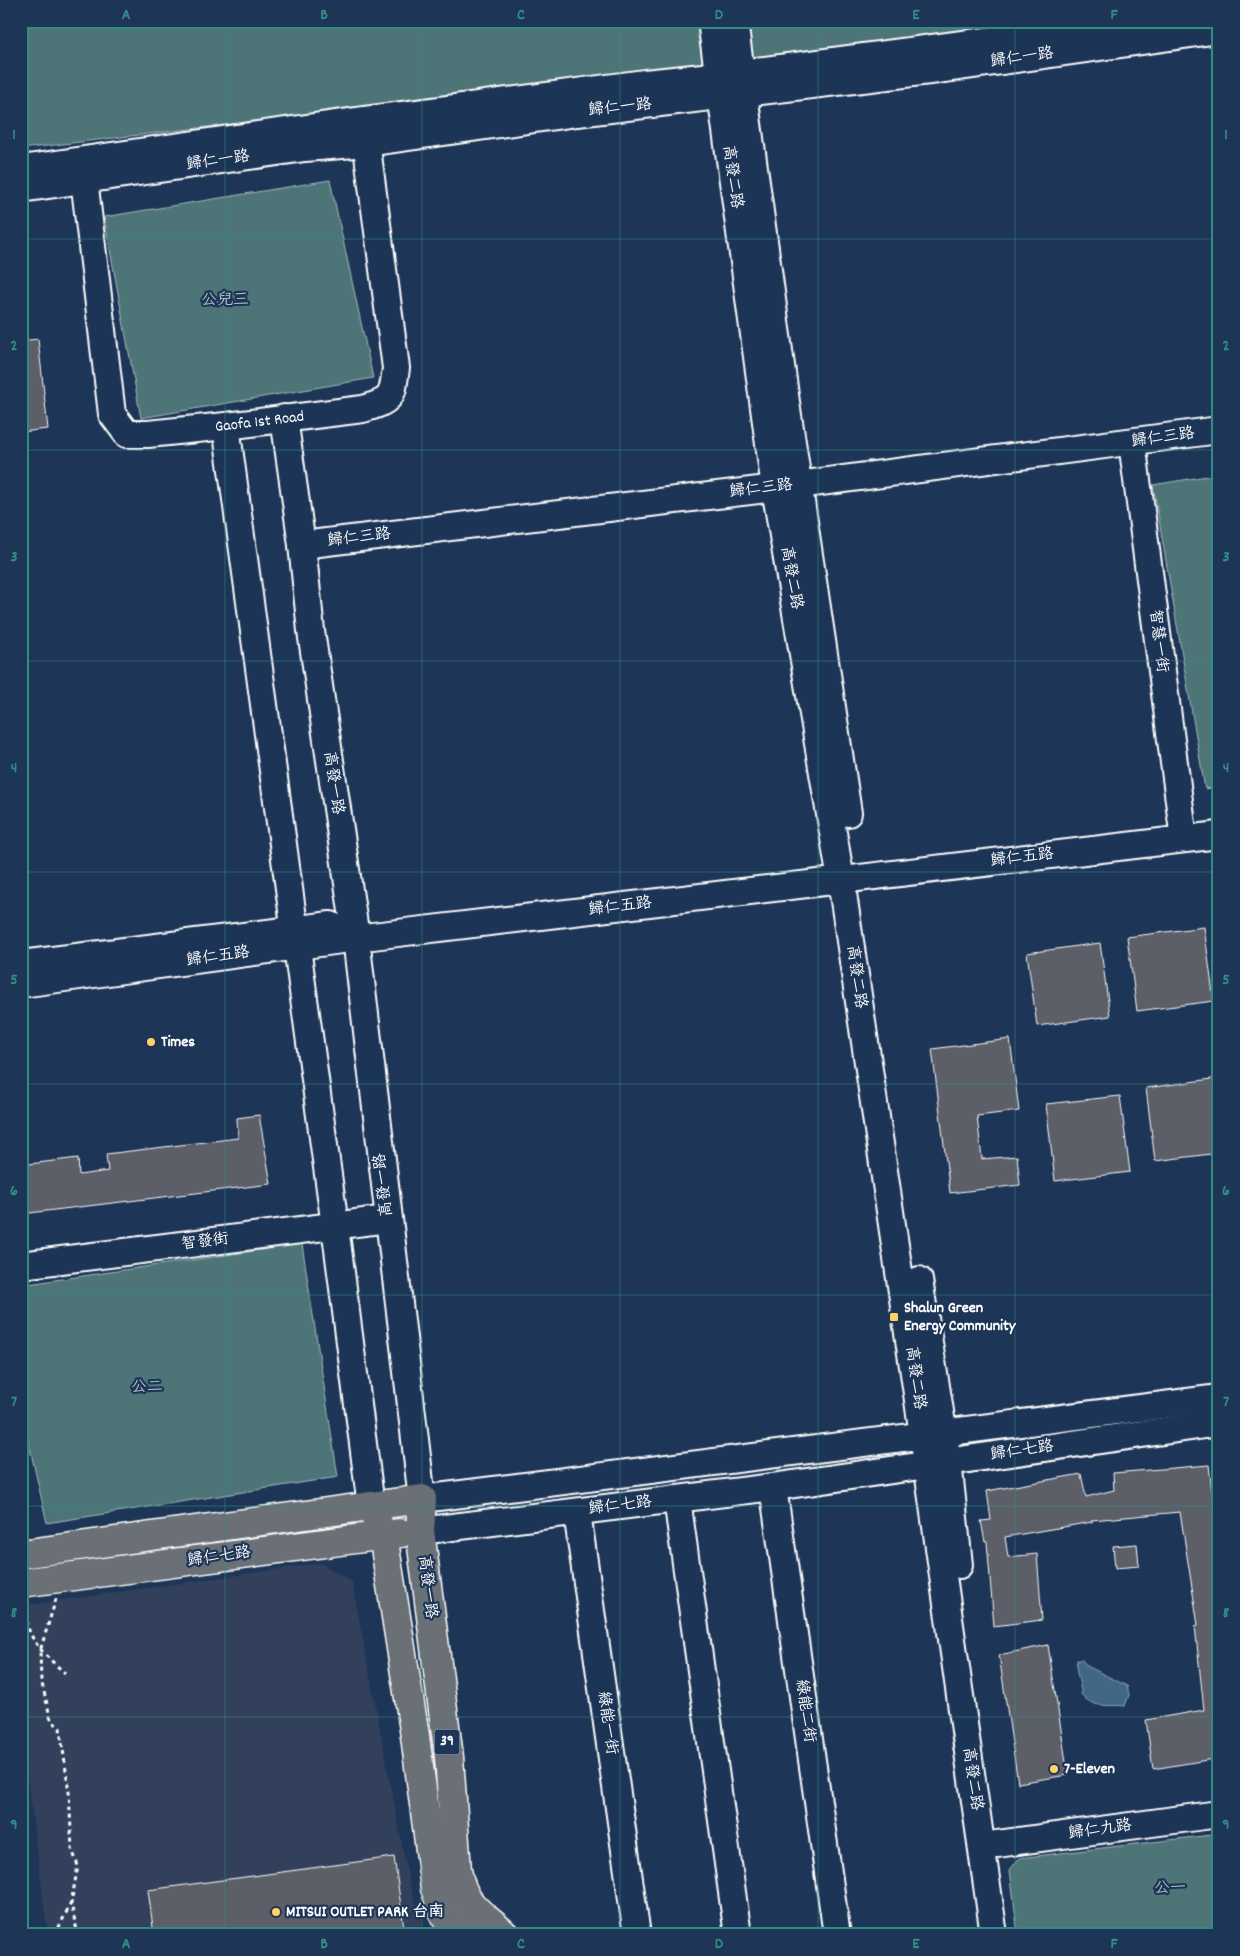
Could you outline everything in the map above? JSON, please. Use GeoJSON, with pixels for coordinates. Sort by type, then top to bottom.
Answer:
{"type":"FeatureCollection","features":[{"type":"Feature","properties":{"kind":"main road","name":"歸仁七路"},"geometry":{"type":"LineString","coordinates":[[21,1554],[422,1499]]}},
{"type":"Feature","properties":{"kind":"main road","name":"高發一路"},"geometry":{"type":"LineString","coordinates":[[422,1499],[420,1531],[449,1757],[457,1870],[460,1887],[472,1906],[505,1935]]}},
{"type":"Feature","properties":{"kind":"main road","name":"39"},"geometry":{"type":"LineString","coordinates":[[371,1506],[383,1535],[415,1736],[435,1888],[443,1912],[463,1935]]}},
{"type":"Feature","properties":{"kind":"main road","name":"歸仁七路"},"geometry":{"type":"LineString","coordinates":[[22,1592],[383,1535],[420,1531]]}},
{"type":"Feature","properties":{"kind":"street","name":"高發二路"},"geometry":{"type":"LineString","coordinates":[[711,21],[731,85],[787,486],[849,871],[886,1071],[933,1434],[972,1675],[990,1845],[994,1935]]}},
{"type":"Feature","properties":{"kind":"street","name":"高發二路"},"geometry":{"type":"LineString","coordinates":[[731,85],[734,21]]}},
{"type":"Feature","properties":{"kind":"street","name":"歸仁一路"},"geometry":{"type":"LineString","coordinates":[[21,189],[82,171],[365,132],[577,113],[731,85],[1138,21]]}},
{"type":"Feature","properties":{"kind":"street","name":"歸仁一路"},"geometry":{"type":"LineString","coordinates":[[731,85],[938,70],[1219,30]]}},
{"type":"Feature","properties":{"kind":"street","name":"Gaofa 1st Road"},"geometry":{"type":"LineString","coordinates":[[82,171],[112,414],[127,434],[148,434],[226,426],[363,409],[384,403],[393,392],[396,368],[365,132]]}},
{"type":"Feature","properties":{"kind":"street","name":"歸仁一路"},"geometry":{"type":"LineString","coordinates":[[21,169],[82,171]]}},
{"type":"Feature","properties":{"kind":"street","name":"高發一路"},"geometry":{"type":"LineString","coordinates":[[284,418],[302,545],[311,631],[355,930],[422,1499]]}},
{"type":"Feature","properties":{"kind":"street"},"geometry":{"type":"LineString","coordinates":[[226,426],[335,1226],[371,1506]]}},
{"type":"Feature","properties":{"kind":"street","name":"歸仁三路"},"geometry":{"type":"LineString","coordinates":[[302,545],[787,486],[1219,430]]}},
{"type":"Feature","properties":{"kind":"street","name":"智慧一街"},"geometry":{"type":"LineString","coordinates":[[1132,442],[1183,831]]}},
{"type":"Feature","properties":{"kind":"street","name":"歸仁五路"},"geometry":{"type":"LineString","coordinates":[[21,964],[296,937],[1183,831],[1219,818]]}},
{"type":"Feature","properties":{"kind":"street","name":"歸仁五路"},"geometry":{"type":"LineString","coordinates":[[1183,831],[1219,835]]}},
{"type":"Feature","properties":{"kind":"street","name":"歸仁五路"},"geometry":{"type":"LineString","coordinates":[[21,984],[296,937]]}},
{"type":"Feature","properties":{"kind":"street","name":"智發街"},"geometry":{"type":"LineString","coordinates":[[21,1264],[388,1219]]}},
{"type":"Feature","properties":{"kind":"street","name":"歸仁七路"},"geometry":{"type":"LineString","coordinates":[[422,1499],[1219,1398]]}},
{"type":"Feature","properties":{"kind":"street","name":"歸仁七路"},"geometry":{"type":"LineString","coordinates":[[420,1531],[772,1487],[1219,1424]]}},
{"type":"Feature","properties":{"kind":"street","name":"綠能二街"},"geometry":{"type":"LineString","coordinates":[[772,1487],[837,1935]]}},
{"type":"Feature","properties":{"kind":"street"},"geometry":{"type":"LineString","coordinates":[[677,1499],[738,1935]]}},
{"type":"Feature","properties":{"kind":"street","name":"綠能一街"},"geometry":{"type":"LineString","coordinates":[[577,1512],[637,1935]]}},
{"type":"Feature","properties":{"kind":"street","name":"歸仁九路"},"geometry":{"type":"LineString","coordinates":[[990,1845],[1219,1814]]}},
{"type":"Feature","properties":{"kind":"street","name":"高發二路"},"geometry":{"type":"LineString","coordinates":[[990,1845],[1010,1935]]}},
{"type":"Feature","properties":{"kind":"path"},"geometry":{"type":"LineString","coordinates":[[22,1592],[25,1623],[40,1651],[65,1673]]}},
{"type":"Feature","properties":{"kind":"path"},"geometry":{"type":"LineString","coordinates":[[55,1935],[71,1902],[78,1866],[72,1849],[69,1792],[60,1728],[51,1720],[41,1680],[40,1651],[51,1612],[58,1596]]}},
{"type":"Feature","properties":{"kind":"path"},"geometry":{"type":"LineString","coordinates":[[71,1902],[78,1935]]}},
{"type":"Feature","properties":{"kind":"shaded area"},"geometry":{"type":"Polygon","coordinates":[[[321,1563],[352,1582],[410,1886],[424,1929],[430,1935],[48,1935],[21,1732],[21,1606],[321,1563]]]}},
{"type":"Feature","properties":{"kind":"shaded area"},"geometry":{"type":"Polygon","coordinates":[[[1077,1660],[1082,1660],[1087,1666],[1127,1686],[1129,1695],[1125,1706],[1101,1705],[1086,1699],[1081,1694],[1076,1668],[1077,1660]]]}},
{"type":"Feature","properties":{"kind":"green space"},"geometry":{"type":"Polygon","coordinates":[[[21,21],[1102,21],[21,149],[21,21]]]}},
{"type":"Feature","properties":{"kind":"green space","name":"公兒三"},"geometry":{"type":"Polygon","coordinates":[[[330,180],[373,378],[141,418],[104,217],[330,180]]]}},
{"type":"Feature","properties":{"kind":"green space"},"geometry":{"type":"Polygon","coordinates":[[[1219,474],[1219,787],[1205,789],[1153,485],[1219,474]]]}},
{"type":"Feature","properties":{"kind":"green space","name":"公二"},"geometry":{"type":"Polygon","coordinates":[[[302,1244],[338,1477],[47,1523],[21,1409],[21,1285],[302,1244]]]}},
{"type":"Feature","properties":{"kind":"green space","name":"公一"},"geometry":{"type":"Polygon","coordinates":[[[1219,1834],[1219,1935],[1018,1935],[1010,1870],[1019,1858],[1219,1834]]]}},
{"type":"Feature","properties":{"kind":"building"},"geometry":{"type":"Polygon","coordinates":[[[38,339],[48,429],[21,432],[21,341],[38,339]]]}},
{"type":"Feature","properties":{"kind":"building"},"geometry":{"type":"Polygon","coordinates":[[[1204,927],[1214,1001],[1137,1011],[1127,937],[1204,927]]]}},
{"type":"Feature","properties":{"kind":"building"},"geometry":{"type":"Polygon","coordinates":[[[1100,943],[1110,1016],[1037,1026],[1027,953],[1100,943]]]}},
{"type":"Feature","properties":{"kind":"building"},"geometry":{"type":"Polygon","coordinates":[[[1010,1039],[1019,1111],[977,1116],[982,1159],[1017,1156],[1020,1185],[950,1193],[932,1049],[1010,1039]]]}},
{"type":"Feature","properties":{"kind":"building"},"geometry":{"type":"Polygon","coordinates":[[[1219,1078],[1219,1153],[1155,1161],[1146,1088],[1219,1078]]]}},
{"type":"Feature","properties":{"kind":"building"},"geometry":{"type":"Polygon","coordinates":[[[1120,1096],[1130,1172],[1055,1181],[1046,1104],[1120,1096]]]}},
{"type":"Feature","properties":{"kind":"building"},"geometry":{"type":"Polygon","coordinates":[[[259,1115],[271,1184],[21,1214],[21,1165],[78,1158],[79,1175],[108,1171],[106,1154],[238,1138],[237,1118],[259,1115]]]}},
{"type":"Feature","properties":{"kind":"building"},"geometry":{"type":"Polygon","coordinates":[[[1209,1465],[1212,1492],[1219,1492],[1219,1758],[1153,1769],[1146,1720],[1204,1710],[1195,1626],[1198,1625],[1180,1512],[1092,1520],[1092,1522],[1005,1537],[1008,1557],[1037,1554],[1042,1620],[994,1626],[987,1542],[985,1542],[981,1521],[991,1520],[987,1491],[1081,1474],[1086,1497],[1114,1490],[1113,1473],[1209,1465]]]}},
{"type":"Feature","properties":{"kind":"building"},"geometry":{"type":"Polygon","coordinates":[[[1137,1544],[1139,1566],[1115,1568],[1113,1546],[1137,1544]]]}},
{"type":"Feature","properties":{"kind":"building"},"geometry":{"type":"Polygon","coordinates":[[[1048,1645],[1068,1775],[1018,1783],[999,1655],[1048,1645]]]}},
{"type":"Feature","properties":{"kind":"building","name":"MITSUI OUTLET PARK 台南"},"geometry":{"type":"Polygon","coordinates":[[[394,1857],[405,1935],[154,1935],[148,1890],[394,1857]]]}},
{"type":"Feature","properties":{"kind":"place","name":"Times"},"geometry":{"type":"Point","coordinates":[151,1042]}},
{"type":"Feature","properties":{"kind":"place","name":"Shalun Green Energy Community"},"geometry":{"type":"Point","coordinates":[894,1317]}},
{"type":"Feature","properties":{"kind":"place","name":"7-Eleven"},"geometry":{"type":"Point","coordinates":[1054,1769]}},
{"type":"Feature","properties":{"kind":"place","name":"MITSUI OUTLET PARK 台南"},"geometry":{"type":"Point","coordinates":[276,1912]}}]}
